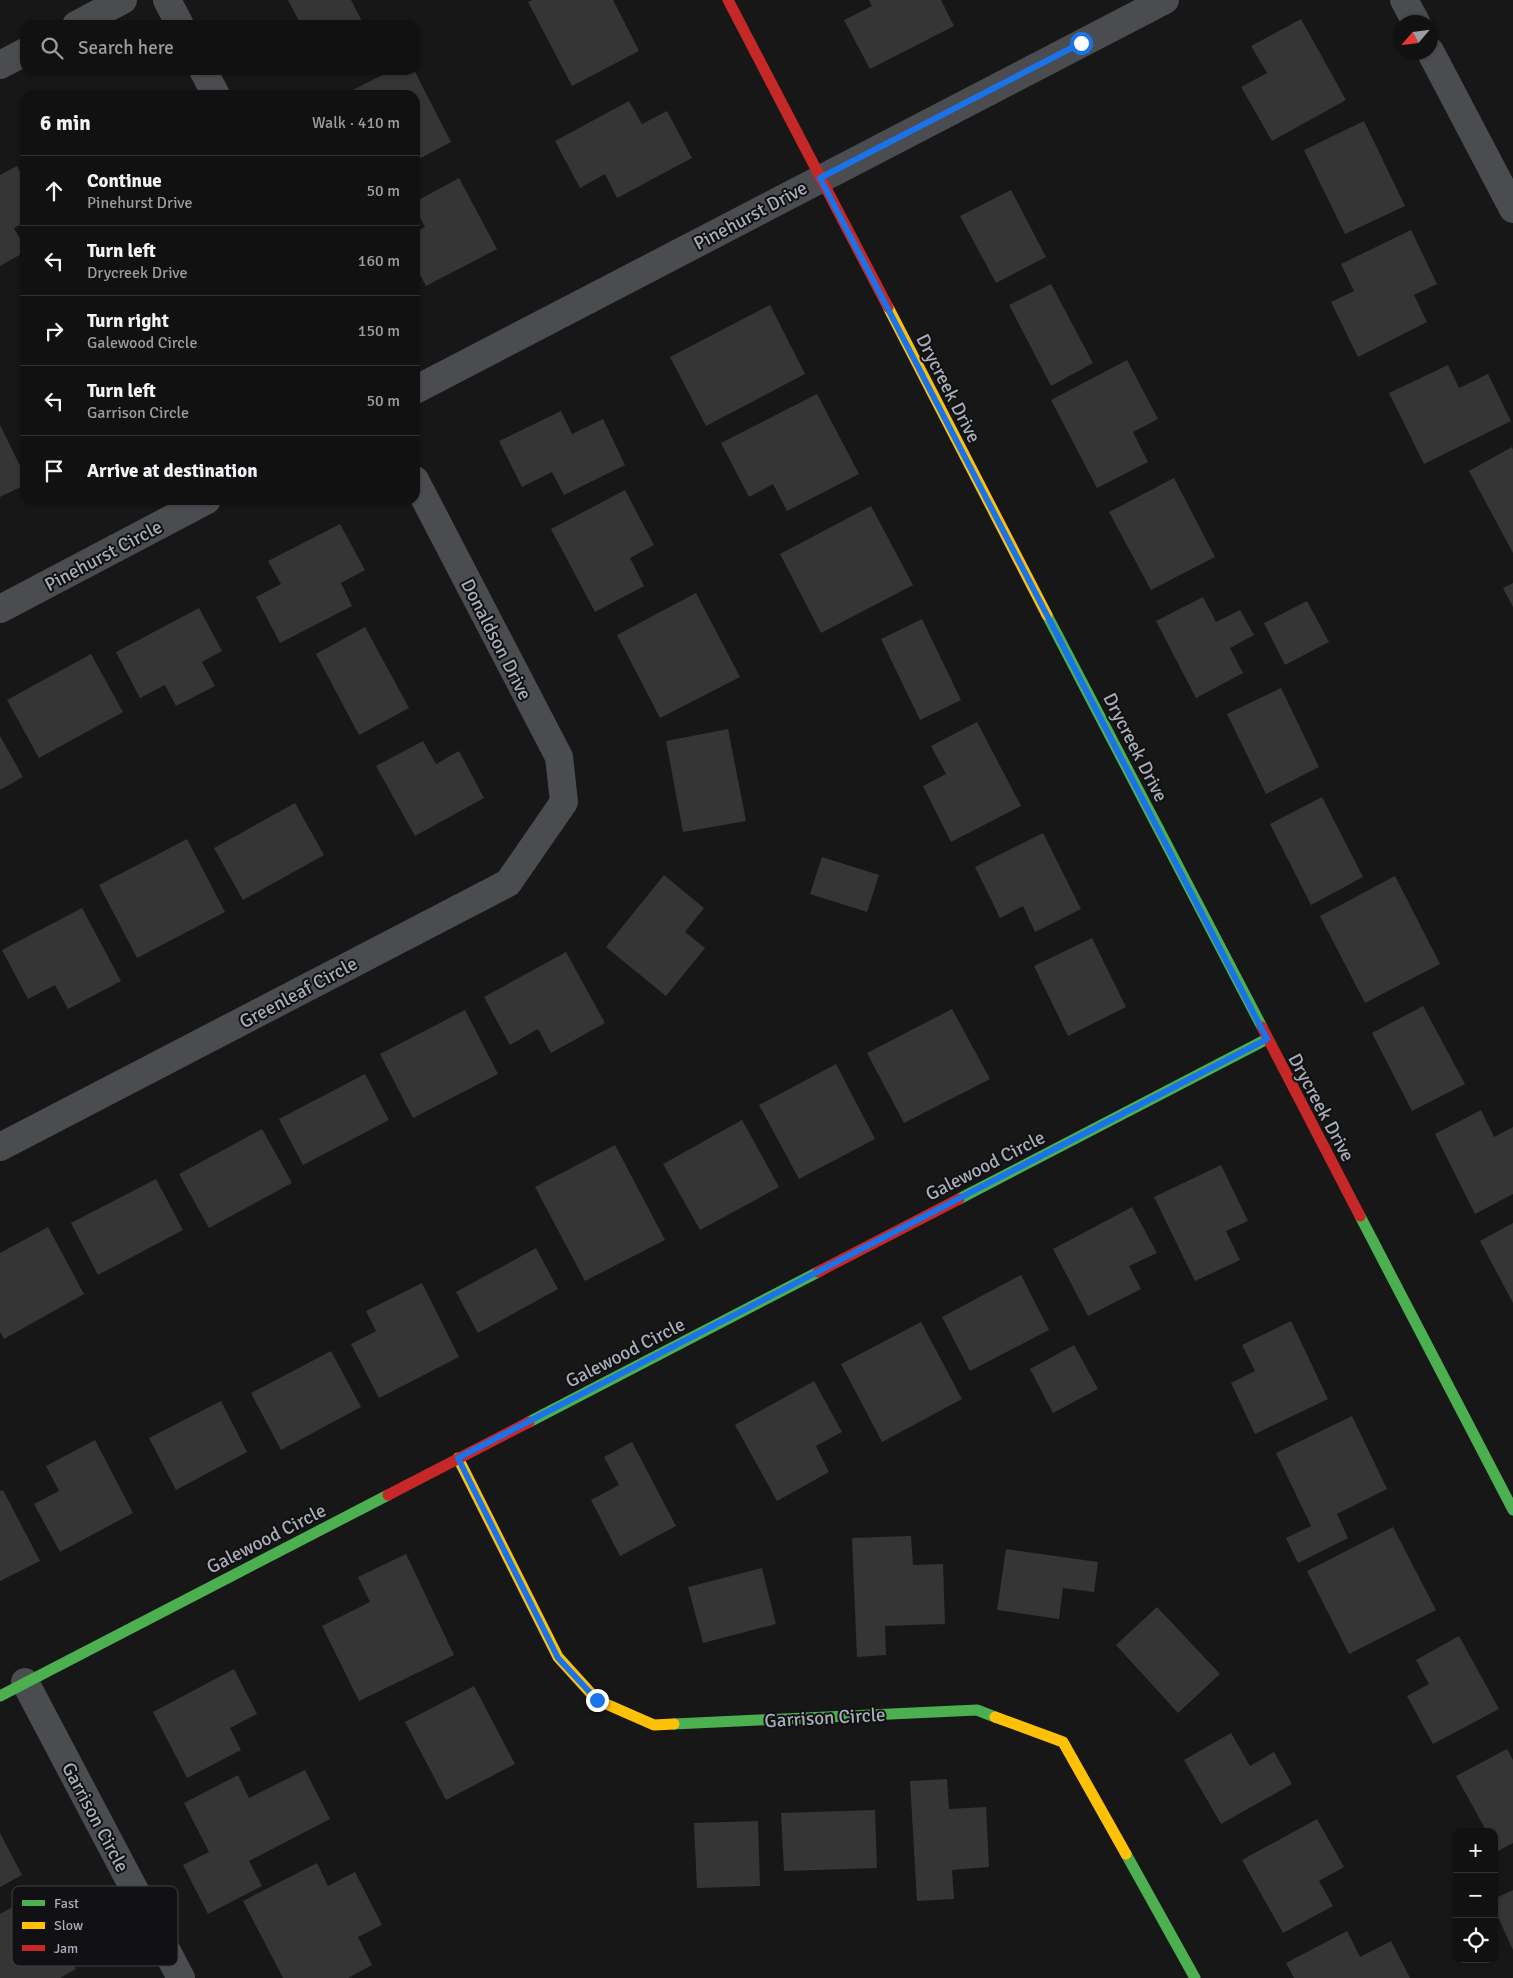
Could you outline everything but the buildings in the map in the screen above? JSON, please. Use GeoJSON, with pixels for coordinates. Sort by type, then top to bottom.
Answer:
{"type":"FeatureCollection","features":[{"type":"Feature","properties":{"kind":"street"},"geometry":{"type":"LineString","coordinates":[[85,20],[123,0]]}},
{"type":"Feature","properties":{"kind":"street"},"geometry":{"type":"LineString","coordinates":[[167,0],[177,20]]}},
{"type":"Feature","properties":{"kind":"street","name":"Drycreek Drive"},"geometry":{"type":"LineString","coordinates":[[728,0],[1513,1510]]}},
{"type":"Feature","properties":{"kind":"street","name":"Pinehurst Drive"},"geometry":{"type":"LineString","coordinates":[[420,387],[1165,0]]}},
{"type":"Feature","properties":{"kind":"street"},"geometry":{"type":"LineString","coordinates":[[1404,0],[1412,15]]}},
{"type":"Feature","properties":{"kind":"street"},"geometry":{"type":"LineString","coordinates":[[0,66],[20,55]]}},
{"type":"Feature","properties":{"kind":"street"},"geometry":{"type":"LineString","coordinates":[[1435,60],[1513,209]]}},
{"type":"Feature","properties":{"kind":"street"},"geometry":{"type":"LineString","coordinates":[[206,75],[213,90]]}},
{"type":"Feature","properties":{"kind":"street","name":"Donaldson Drive"},"geometry":{"type":"LineString","coordinates":[[420,490],[559,757],[564,802]]}},
{"type":"Feature","properties":{"kind":"street","name":"Pinehurst Circle"},"geometry":{"type":"LineString","coordinates":[[0,609],[198,505]]}},
{"type":"Feature","properties":{"kind":"street","name":"Greenleaf Circle"},"geometry":{"type":"LineString","coordinates":[[0,1147],[508,883],[564,802]]}},
{"type":"Feature","properties":{"kind":"street","name":"Galewood Circle"},"geometry":{"type":"LineString","coordinates":[[0,1696],[1267,1039]]}},
{"type":"Feature","properties":{"kind":"street","name":"Garrison Circle"},"geometry":{"type":"LineString","coordinates":[[458,1458],[558,1658],[597,1700],[654,1725],[978,1710],[1063,1742],[1195,1978]]}},
{"type":"Feature","properties":{"kind":"street","name":"Garrison Circle"},"geometry":{"type":"LineString","coordinates":[[25,1682],[133,1886]]}},
{"type":"Feature","properties":{"kind":"street","name":"Garrison Circle"},"geometry":{"type":"LineString","coordinates":[[175,1966],[181,1978]]}},
{"type":"Feature","properties":{"kind":"traffic: fast"},"geometry":{"type":"LineString","coordinates":[[1047,615],[1262,1027]]}},
{"type":"Feature","properties":{"kind":"traffic: fast"},"geometry":{"type":"LineString","coordinates":[[959,1199],[1267,1039]]}},
{"type":"Feature","properties":{"kind":"traffic: fast"},"geometry":{"type":"LineString","coordinates":[[1360,1216],[1513,1510]]}},
{"type":"Feature","properties":{"kind":"traffic: fast"},"geometry":{"type":"LineString","coordinates":[[529,1422],[818,1272]]}},
{"type":"Feature","properties":{"kind":"traffic: fast"},"geometry":{"type":"LineString","coordinates":[[0,1696],[388,1495]]}},
{"type":"Feature","properties":{"kind":"traffic: fast"},"geometry":{"type":"LineString","coordinates":[[674,1724],[977,1710],[995,1717]]}},
{"type":"Feature","properties":{"kind":"traffic: fast"},"geometry":{"type":"LineString","coordinates":[[1126,1854],[1195,1978]]}},
{"type":"Feature","properties":{"kind":"traffic: slow"},"geometry":{"type":"LineString","coordinates":[[888,307],[1047,615]]}},
{"type":"Feature","properties":{"kind":"traffic: slow"},"geometry":{"type":"LineString","coordinates":[[458,1458],[558,1657],[597,1700],[654,1725],[674,1724]]}},
{"type":"Feature","properties":{"kind":"traffic: slow"},"geometry":{"type":"LineString","coordinates":[[995,1717],[1063,1742],[1126,1854]]}},
{"type":"Feature","properties":{"kind":"traffic: jam"},"geometry":{"type":"LineString","coordinates":[[728,0],[888,307]]}},
{"type":"Feature","properties":{"kind":"traffic: jam"},"geometry":{"type":"LineString","coordinates":[[1262,1027],[1360,1216]]}},
{"type":"Feature","properties":{"kind":"traffic: jam"},"geometry":{"type":"LineString","coordinates":[[818,1272],[959,1199]]}},
{"type":"Feature","properties":{"kind":"traffic: jam"},"geometry":{"type":"LineString","coordinates":[[388,1495],[529,1422]]}},
{"type":"Feature","properties":{"kind":"route"},"geometry":{"type":"LineString","coordinates":[[597,1700],[558,1658],[458,1458],[1267,1039],[820,178],[1081,43]]}}]}
